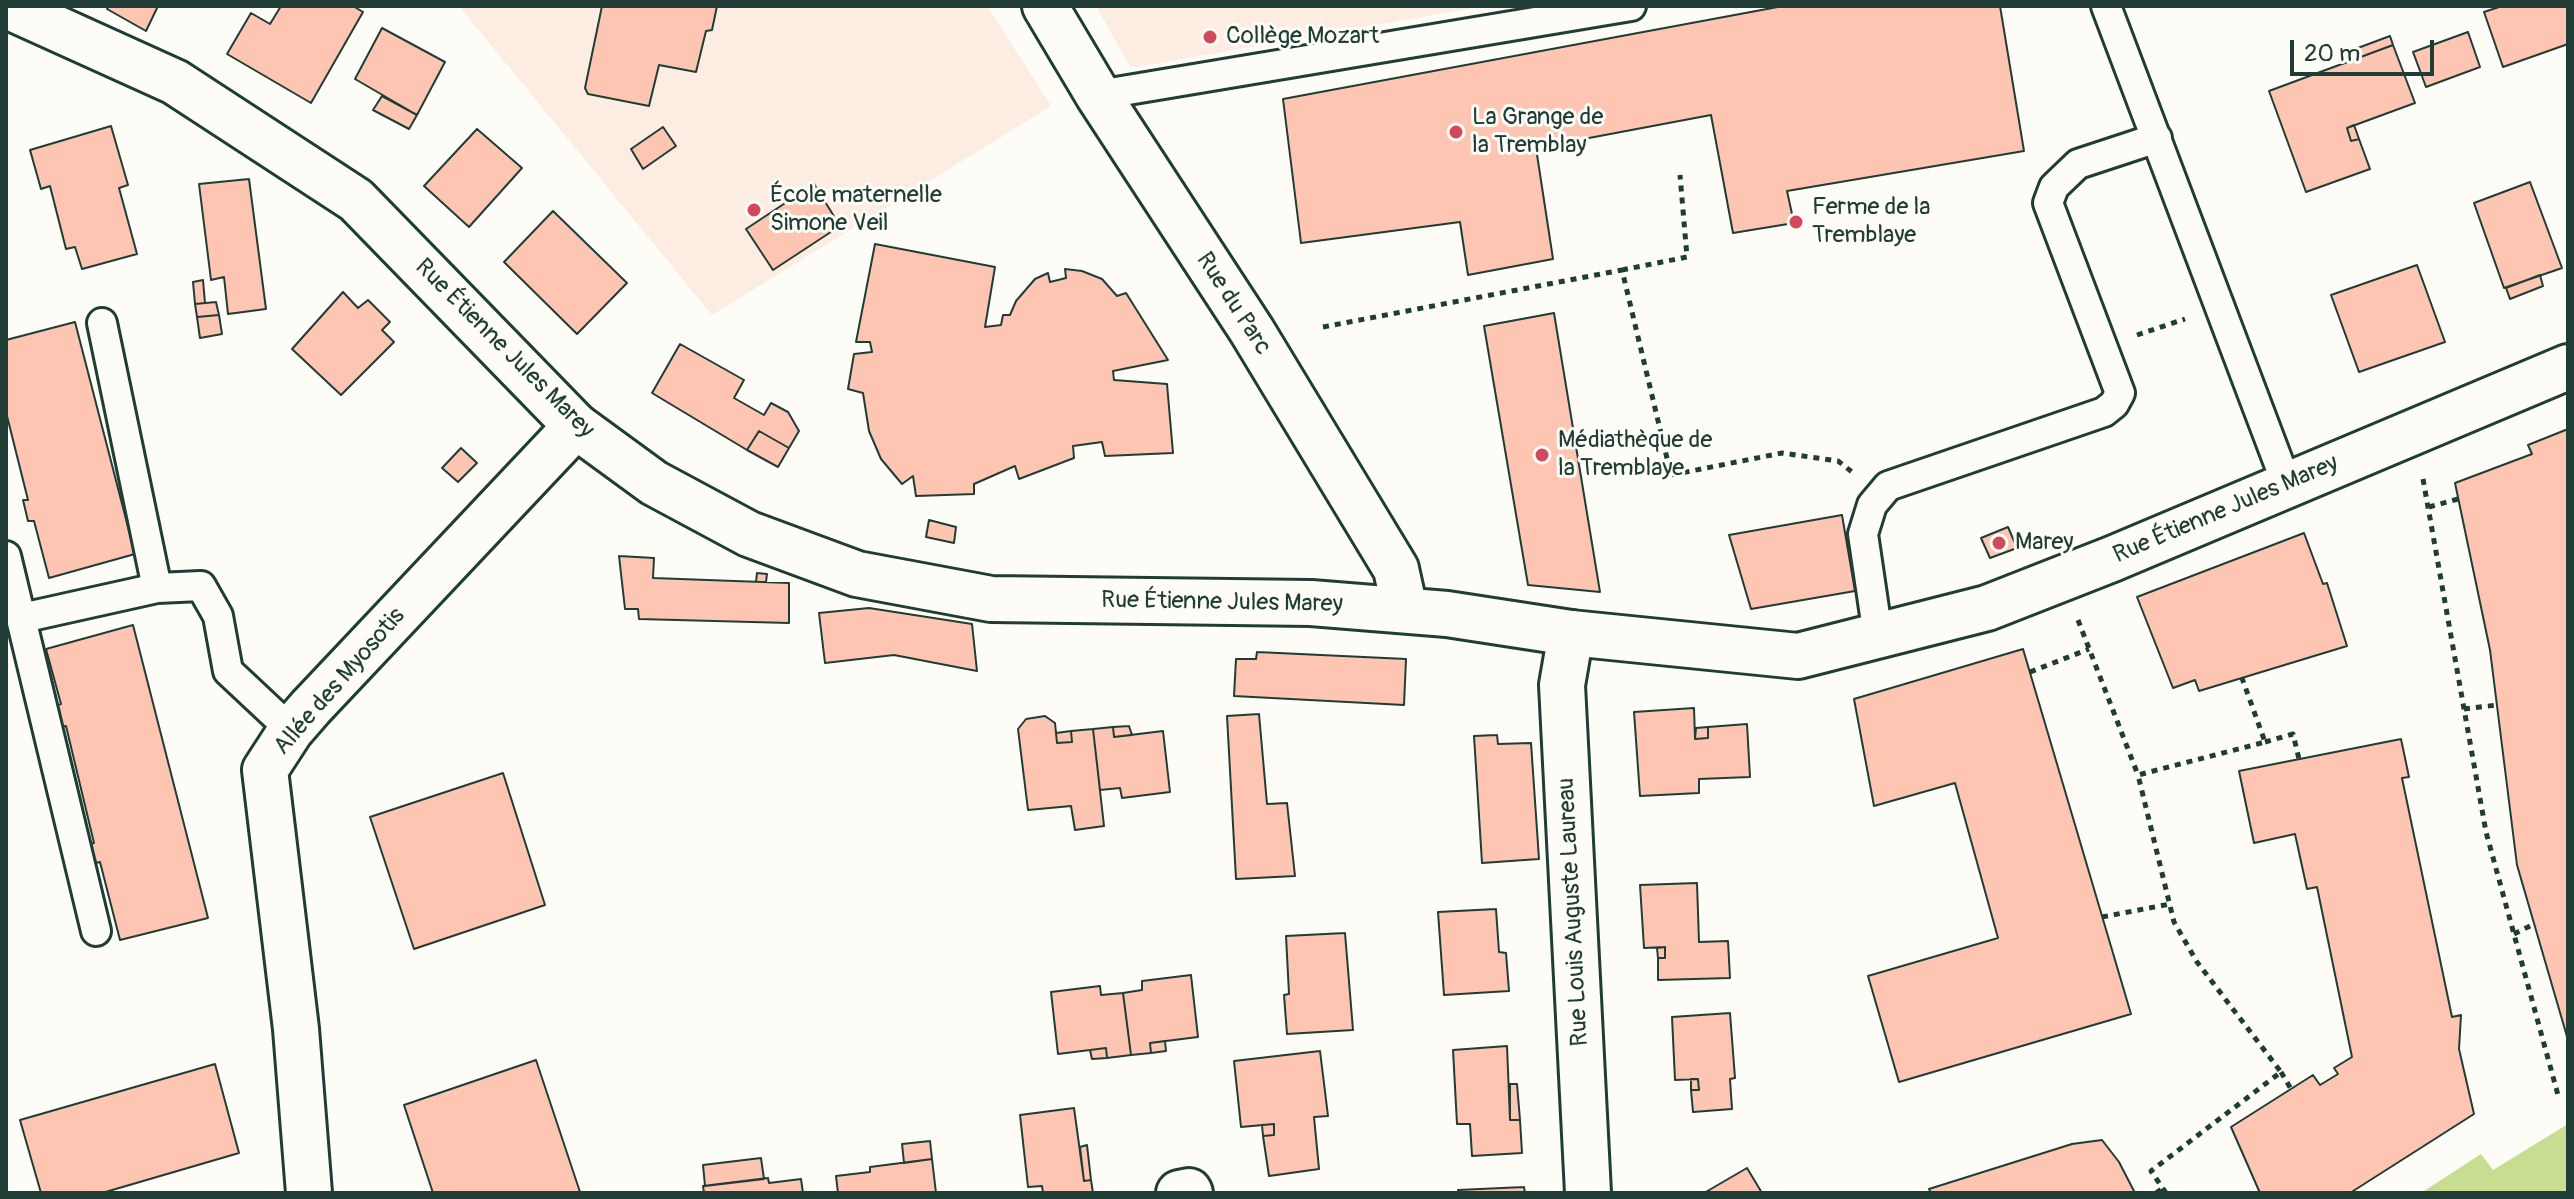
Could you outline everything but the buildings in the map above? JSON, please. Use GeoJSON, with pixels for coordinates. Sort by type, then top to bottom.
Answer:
{"type":"FeatureCollection","features":[{"type":"Feature","properties":{"kind":"street","name":"Rue Étienne Jules Marey"},"geometry":{"type":"LineString","coordinates":[[7,6],[175,82],[356,200],[576,426],[654,483],[749,534],[857,574],[991,599],[1311,603],[1479,618],[1571,633],[1798,656],[1987,608],[2568,367]]}},
{"type":"Feature","properties":{"kind":"street","name":"Rue du Parc"},"geometry":{"type":"LineString","coordinates":[[1045,6],[1098,95],[1252,331],[1396,569],[1405,610]]}},
{"type":"Feature","properties":{"kind":"street","name":"Allée des Myosotis"},"geometry":{"type":"LineString","coordinates":[[309,1193],[296,1029],[265,770],[291,730],[576,426]]}},
{"type":"Feature","properties":{"kind":"street","name":"Rue Louis Auguste Laureau"},"geometry":{"type":"LineString","coordinates":[[1571,633],[1562,685],[1588,1193]]}},
{"type":"Feature","properties":{"kind":"street"},"geometry":{"type":"LineString","coordinates":[[1179,1193],[1190,1193]]}},
{"type":"Feature","properties":{"kind":"lane"},"geometry":{"type":"LineString","coordinates":[[1098,95],[1631,6]]}},
{"type":"Feature","properties":{"kind":"lane"},"geometry":{"type":"LineString","coordinates":[[2106,6],[2287,485]]}},
{"type":"Feature","properties":{"kind":"lane"},"geometry":{"type":"LineString","coordinates":[[1878,636],[1863,534],[1872,505],[1888,486],[2104,412],[2114,404],[2120,393],[2048,203],[2054,187],[2078,164],[2157,138]]}},
{"type":"Feature","properties":{"kind":"lane"},"geometry":{"type":"LineString","coordinates":[[102,323],[157,588]]}},
{"type":"Feature","properties":{"kind":"lane"},"geometry":{"type":"LineString","coordinates":[[6,556],[96,931]]}},
{"type":"Feature","properties":{"kind":"lane"},"geometry":{"type":"LineString","coordinates":[[22,618],[157,588],[201,586],[218,616],[228,671],[291,730]]}},
{"type":"Feature","properties":{"kind":"path"},"geometry":{"type":"LineString","coordinates":[[1323,327],[1687,257],[1680,175]]}},
{"type":"Feature","properties":{"kind":"path"},"geometry":{"type":"LineString","coordinates":[[1622,270],[1671,475],[1782,453],[1838,461],[1880,496]]}},
{"type":"Feature","properties":{"kind":"path"},"geometry":{"type":"LineString","coordinates":[[2102,347],[2220,306]]}},
{"type":"Feature","properties":{"kind":"path"},"geometry":{"type":"LineString","coordinates":[[2415,431],[2486,832],[2558,1095]]}},
{"type":"Feature","properties":{"kind":"path"},"geometry":{"type":"LineString","coordinates":[[2429,507],[2458,499]]}},
{"type":"Feature","properties":{"kind":"path"},"geometry":{"type":"LineString","coordinates":[[2061,578],[2138,775],[2174,922],[2197,962],[2291,1089]]}},
{"type":"Feature","properties":{"kind":"path"},"geometry":{"type":"LineString","coordinates":[[2030,672],[2089,649]]}},
{"type":"Feature","properties":{"kind":"path"},"geometry":{"type":"LineString","coordinates":[[2242,678],[2265,742]]}},
{"type":"Feature","properties":{"kind":"path"},"geometry":{"type":"LineString","coordinates":[[2464,709],[2497,705]]}},
{"type":"Feature","properties":{"kind":"path"},"geometry":{"type":"LineString","coordinates":[[2138,775],[2293,734],[2299,759]]}},
{"type":"Feature","properties":{"kind":"path"},"geometry":{"type":"LineString","coordinates":[[2102,917],[2170,904]]}},
{"type":"Feature","properties":{"kind":"path"},"geometry":{"type":"LineString","coordinates":[[2514,934],[2534,924]]}},
{"type":"Feature","properties":{"kind":"path"},"geometry":{"type":"LineString","coordinates":[[2156,1193],[2164,1190],[2151,1171],[2281,1072]]}},
{"type":"Feature","properties":{"kind":"shaded area","name":"École maternelle Simone Veil"},"geometry":{"type":"Polygon","coordinates":[[[459,6],[987,6],[1051,106],[712,315],[459,6]]]}},
{"type":"Feature","properties":{"kind":"shaded area","name":"Collège Mozart"},"geometry":{"type":"Polygon","coordinates":[[[1096,6],[1484,6],[1131,68],[1096,6]]]}},
{"type":"Feature","properties":{"kind":"green space"},"geometry":{"type":"Polygon","coordinates":[[[2568,1124],[2568,1193],[2421,1193],[2481,1154],[2493,1170],[2568,1124]]]}},
{"type":"Feature","properties":{"kind":"place","name":"Collège Mozart"},"geometry":{"type":"Point","coordinates":[1210,37]}},
{"type":"Feature","properties":{"kind":"place","name":"La Grange de la Tremblay"},"geometry":{"type":"Point","coordinates":[1456,132]}},
{"type":"Feature","properties":{"kind":"place","name":"École maternelle Simone Veil"},"geometry":{"type":"Point","coordinates":[754,210]}},
{"type":"Feature","properties":{"kind":"place","name":"Ferme de la Tremblaye"},"geometry":{"type":"Point","coordinates":[1796,222]}},
{"type":"Feature","properties":{"kind":"place","name":"Médiathèque de la Tremblaye"},"geometry":{"type":"Point","coordinates":[1542,455]}},
{"type":"Feature","properties":{"kind":"place","name":"Marey"},"geometry":{"type":"Point","coordinates":[1999,543]}}]}
